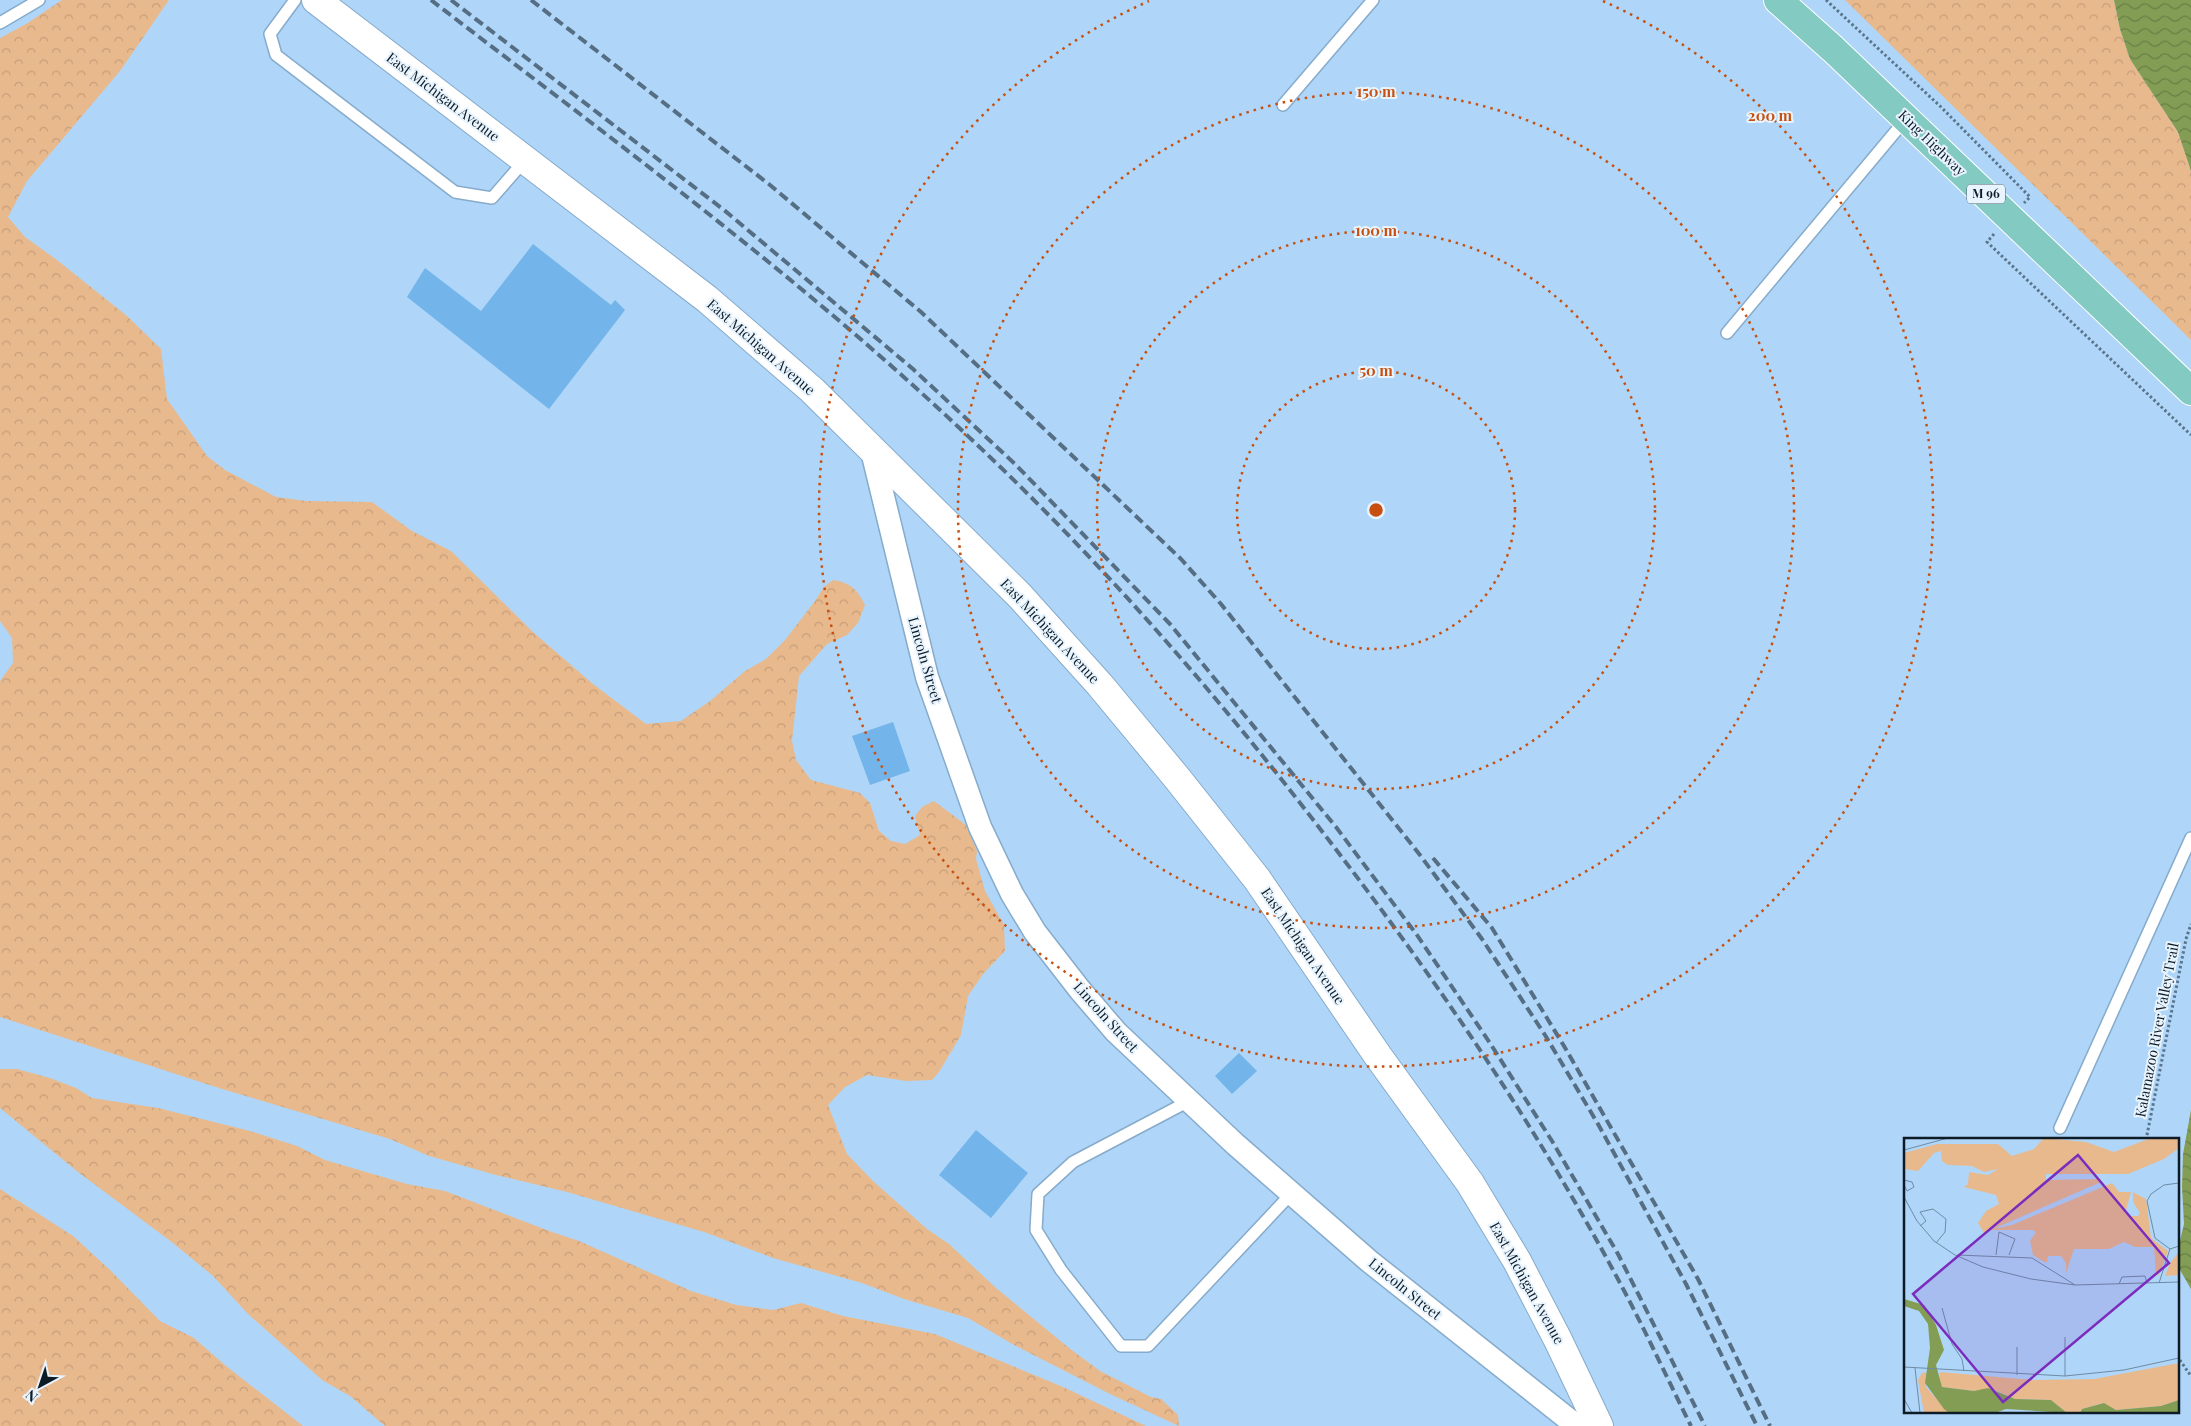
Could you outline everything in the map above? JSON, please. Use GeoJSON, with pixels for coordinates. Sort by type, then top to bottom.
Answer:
{"type":"FeatureCollection","features":[{"type":"Feature","properties":{"kind":"main road","name":"King Highway"},"geometry":{"type":"LineString","coordinates":[[1778,0],[1906,118],[2191,391]]}},
{"type":"Feature","properties":{"kind":"street","name":"East Michigan Avenue"},"geometry":{"type":"LineString","coordinates":[[316,0],[707,299],[812,390],[1020,596],[1100,685],[1257,879],[1378,1056],[1470,1183],[1517,1261],[1558,1340],[1599,1426]]}},
{"type":"Feature","properties":{"kind":"street","name":"Lincoln Street"},"geometry":{"type":"LineString","coordinates":[[871,447],[927,677],[980,827],[1012,894],[1035,932],[1080,990],[1116,1032],[1291,1194],[1369,1261],[1577,1426]]}},
{"type":"Feature","properties":{"kind":"lane"},"geometry":{"type":"LineString","coordinates":[[0,23],[39,0]]}},
{"type":"Feature","properties":{"kind":"lane"},"geometry":{"type":"LineString","coordinates":[[296,0],[270,34],[276,55],[455,192],[492,198],[526,159]]}},
{"type":"Feature","properties":{"kind":"lane"},"geometry":{"type":"LineString","coordinates":[[1283,105],[1373,0]]}},
{"type":"Feature","properties":{"kind":"lane"},"geometry":{"type":"LineString","coordinates":[[1727,332],[1906,118]]}},
{"type":"Feature","properties":{"kind":"lane"},"geometry":{"type":"LineString","coordinates":[[2060,1128],[2191,838]]}},
{"type":"Feature","properties":{"kind":"lane"},"geometry":{"type":"LineString","coordinates":[[1189,1101],[1073,1162],[1038,1194],[1036,1230],[1061,1270],[1121,1346],[1148,1346],[1291,1194]]}},
{"type":"Feature","properties":{"kind":"path","name":"Kalamazoo River Valley Trail"},"geometry":{"type":"LineString","coordinates":[[2146,1138],[2186,939],[2191,924]]}},
{"type":"Feature","properties":{"kind":"path"},"geometry":{"type":"LineString","coordinates":[[2178,1357],[2191,1376]]}},
{"type":"Feature","properties":{"kind":"green space"},"geometry":{"type":"Polygon","coordinates":[[[62,0],[169,0],[120,71],[27,181],[8,217],[25,237],[127,316],[161,349],[167,399],[207,456],[225,470],[276,497],[306,501],[372,502],[412,531],[451,551],[534,633],[593,684],[646,724],[681,721],[710,701],[745,671],[766,659],[785,640],[824,587],[833,580],[849,585],[856,591],[865,605],[858,623],[847,635],[827,644],[799,676],[792,741],[796,760],[811,780],[860,793],[870,803],[879,831],[891,841],[905,844],[920,835],[915,816],[922,807],[934,801],[966,825],[977,851],[976,859],[985,891],[1004,925],[1005,951],[983,974],[968,996],[961,1035],[939,1072],[932,1080],[906,1081],[867,1075],[845,1087],[828,1105],[847,1154],[873,1181],[927,1229],[949,1244],[996,1288],[1069,1348],[1100,1371],[1151,1397],[1161,1399],[1178,1415],[1179,1426],[1110,1394],[1014,1345],[968,1318],[904,1299],[862,1283],[773,1258],[704,1232],[567,1192],[429,1156],[390,1139],[222,1089],[0,1017],[0,681],[13,663],[12,638],[0,621],[0,38],[26,24],[62,0]]]}},
{"type":"Feature","properties":{"kind":"green space"},"geometry":{"type":"Polygon","coordinates":[[[1845,0],[2114,0],[2120,29],[2130,59],[2178,132],[2191,171],[2191,340],[1845,0]]]}},
{"type":"Feature","properties":{"kind":"green space"},"geometry":{"type":"Polygon","coordinates":[[[0,1069],[17,1069],[50,1078],[76,1088],[92,1098],[158,1108],[250,1131],[297,1146],[325,1160],[407,1184],[445,1191],[579,1241],[691,1291],[736,1305],[773,1310],[801,1303],[843,1316],[935,1334],[1063,1387],[1146,1426],[385,1426],[350,1396],[322,1380],[248,1314],[213,1276],[173,1243],[78,1172],[0,1108],[0,1069]]]}},
{"type":"Feature","properties":{"kind":"green space"},"geometry":{"type":"Polygon","coordinates":[[[0,1189],[73,1236],[110,1270],[160,1321],[194,1338],[226,1366],[303,1426],[0,1426],[0,1189]]]}},
{"type":"Feature","properties":{"kind":"water"},"geometry":{"type":"Polygon","coordinates":[[[2114,0],[2191,0],[2191,171],[2178,132],[2130,59],[2120,29],[2114,0]]]}},
{"type":"Feature","properties":{"kind":"water"},"geometry":{"type":"Polygon","coordinates":[[[2191,1110],[2191,1289],[2180,1270],[2178,1259],[2178,1249],[2184,1224],[2183,1154],[2191,1110]]]}},
{"type":"Feature","properties":{"kind":"building"},"geometry":{"type":"Polygon","coordinates":[[[533,244],[611,305],[615,300],[625,310],[549,409],[407,297],[425,268],[481,311],[533,244]]]}},
{"type":"Feature","properties":{"kind":"building"},"geometry":{"type":"Polygon","coordinates":[[[893,722],[910,771],[870,785],[852,736],[893,722]]]}},
{"type":"Feature","properties":{"kind":"building"},"geometry":{"type":"Polygon","coordinates":[[[1239,1053],[1257,1071],[1232,1094],[1215,1076],[1239,1053]]]}},
{"type":"Feature","properties":{"kind":"building"},"geometry":{"type":"Polygon","coordinates":[[[976,1130],[1028,1173],[991,1218],[939,1175],[976,1130]]]}},
{"type":"Feature","properties":{"kind":"railway"},"geometry":{"type":"LineString","coordinates":[[431,0],[707,212],[841,323],[971,439],[1020,486],[1114,583],[1204,685],[1289,789],[1370,894],[1445,998],[1516,1105],[1582,1214],[1613,1270],[1691,1426]]}},
{"type":"Feature","properties":{"kind":"railway"},"geometry":{"type":"LineString","coordinates":[[451,0],[724,210],[913,369],[1015,464],[1170,624],[1336,827],[1417,935],[1490,1043],[1552,1141],[1618,1254],[1705,1426]]}},
{"type":"Feature","properties":{"kind":"railway"},"geometry":{"type":"LineString","coordinates":[[531,0],[770,185],[921,312],[1181,559],[1221,604],[1420,855],[1482,939],[1545,1035],[1598,1124],[1686,1284],[1757,1426]]}},
{"type":"Feature","properties":{"kind":"railway"},"geometry":{"type":"LineString","coordinates":[[1433,858],[1492,928],[1564,1046],[1698,1279],[1770,1426]]}}]}
